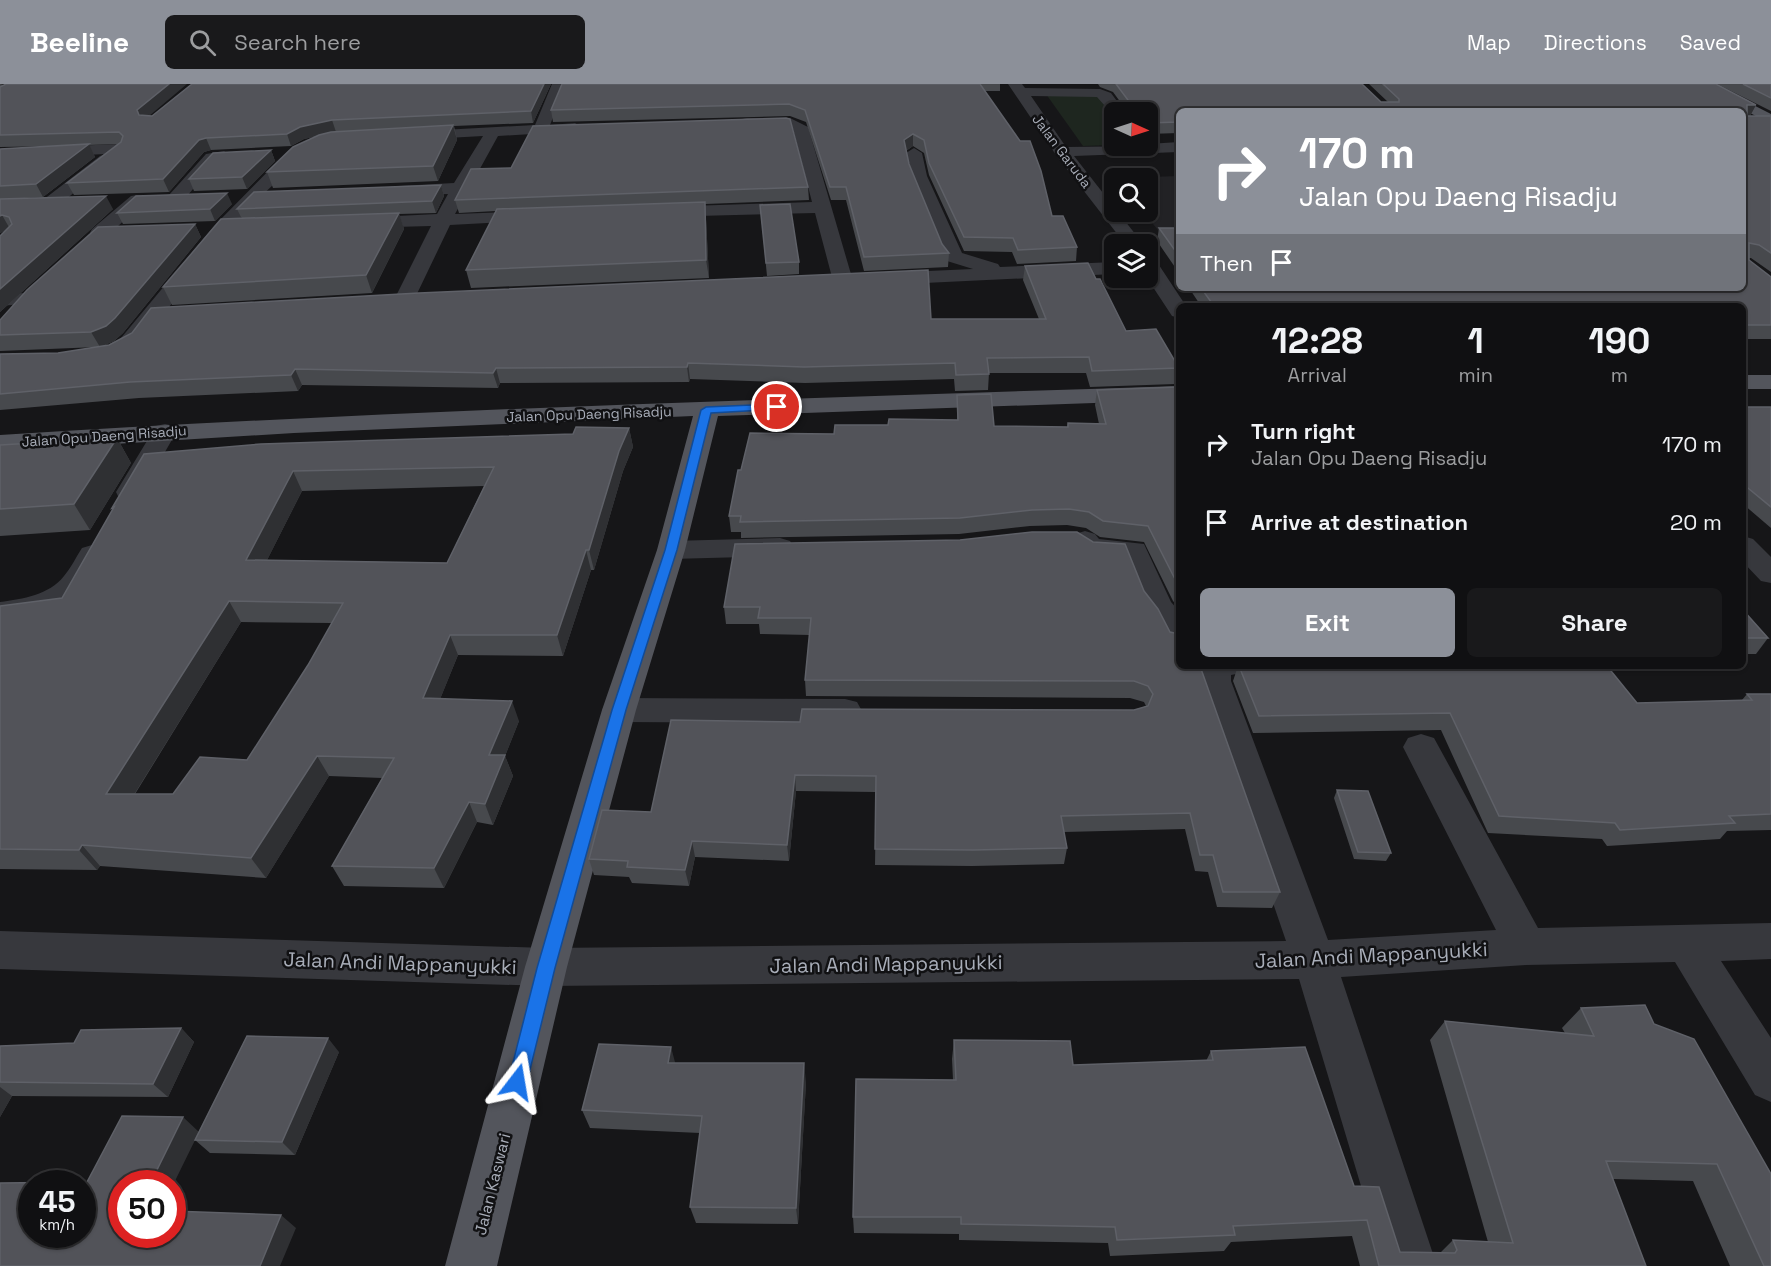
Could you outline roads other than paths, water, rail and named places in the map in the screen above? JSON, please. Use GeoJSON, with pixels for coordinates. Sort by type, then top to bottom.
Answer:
{"type":"FeatureCollection","features":[{"type":"Feature","properties":{"kind":"main road"},"geometry":{"type":"LineString","coordinates":[[1702,84],[1771,121]]}},
{"type":"Feature","properties":{"kind":"main road"},"geometry":{"type":"LineString","coordinates":[[1746,382],[1771,382]]}},
{"type":"Feature","properties":{"kind":"main road","name":"Jalan Opu Daeng Risadju"},"geometry":{"type":"LineString","coordinates":[[0,443],[165,431],[1176,393]]}},
{"type":"Feature","properties":{"kind":"main road","name":"Jalan Kaswari"},"geometry":{"type":"LineString","coordinates":[[471,1266],[546,968],[619,710],[671,550],[706,410]]}},
{"type":"Feature","properties":{"kind":"street"},"geometry":{"type":"LineString","coordinates":[[541,129],[559,84]]}},
{"type":"Feature","properties":{"kind":"street"},"geometry":{"type":"LineString","coordinates":[[1017,88],[1100,93],[1110,102]]}},
{"type":"Feature","properties":{"kind":"street","name":"Jalan Garuda"},"geometry":{"type":"LineString","coordinates":[[1017,88],[1062,152],[1126,234]]}},
{"type":"Feature","properties":{"kind":"street"},"geometry":{"type":"LineString","coordinates":[[1746,122],[1771,121]]}},
{"type":"Feature","properties":{"kind":"street"},"geometry":{"type":"LineString","coordinates":[[737,122],[790,122],[800,127],[843,281]]}},
{"type":"Feature","properties":{"kind":"street"},"geometry":{"type":"LineString","coordinates":[[393,136],[587,128]]}},
{"type":"Feature","properties":{"kind":"street"},"geometry":{"type":"LineString","coordinates":[[381,302],[414,300],[444,220],[459,188],[493,132]]}},
{"type":"Feature","properties":{"kind":"street"},"geometry":{"type":"LineString","coordinates":[[109,355],[133,340],[150,315],[250,197],[294,153],[317,142]]}},
{"type":"Feature","properties":{"kind":"street"},"geometry":{"type":"LineString","coordinates":[[1158,150],[1176,147]]}},
{"type":"Feature","properties":{"kind":"street"},"geometry":{"type":"LineString","coordinates":[[0,154],[119,149],[49,204]]}},
{"type":"Feature","properties":{"kind":"street"},"geometry":{"type":"LineString","coordinates":[[1062,152],[1104,153]]}},
{"type":"Feature","properties":{"kind":"street"},"geometry":{"type":"LineString","coordinates":[[271,154],[294,153]]}},
{"type":"Feature","properties":{"kind":"street"},"geometry":{"type":"LineString","coordinates":[[914,153],[919,176],[954,257],[976,266],[1017,272]]}},
{"type":"Feature","properties":{"kind":"street"},"geometry":{"type":"LineString","coordinates":[[1158,154],[1176,155]]}},
{"type":"Feature","properties":{"kind":"street"},"geometry":{"type":"LineString","coordinates":[[175,199],[212,157],[236,156]]}},
{"type":"Feature","properties":{"kind":"street"},"geometry":{"type":"LineString","coordinates":[[378,192],[459,188]]}},
{"type":"Feature","properties":{"kind":"street"},"geometry":{"type":"LineString","coordinates":[[229,198],[273,196]]}},
{"type":"Feature","properties":{"kind":"street"},"geometry":{"type":"LineString","coordinates":[[110,201],[197,198]]}},
{"type":"Feature","properties":{"kind":"street"},"geometry":{"type":"LineString","coordinates":[[83,248],[133,200]]}},
{"type":"Feature","properties":{"kind":"street"},"geometry":{"type":"LineString","coordinates":[[30,205],[79,202]]}},
{"type":"Feature","properties":{"kind":"street"},"geometry":{"type":"LineString","coordinates":[[637,213],[822,207]]}},
{"type":"Feature","properties":{"kind":"street"},"geometry":{"type":"LineString","coordinates":[[338,224],[557,215]]}},
{"type":"Feature","properties":{"kind":"street"},"geometry":{"type":"LineString","coordinates":[[199,230],[245,228]]}},
{"type":"Feature","properties":{"kind":"street"},"geometry":{"type":"LineString","coordinates":[[99,233],[155,231]]}},
{"type":"Feature","properties":{"kind":"street"},"geometry":{"type":"LineString","coordinates":[[819,282],[1104,268]]}},
{"type":"Feature","properties":{"kind":"street"},"geometry":{"type":"LineString","coordinates":[[1158,273],[1176,306]]}},
{"type":"Feature","properties":{"kind":"street"},"geometry":{"type":"LineString","coordinates":[[2,302],[26,299],[43,284]]}},
{"type":"Feature","properties":{"kind":"street"},"geometry":{"type":"LineString","coordinates":[[150,315],[173,314]]}},
{"type":"Feature","properties":{"kind":"street"},"geometry":{"type":"LineString","coordinates":[[0,612],[50,600],[73,586],[165,431]]}},
{"type":"Feature","properties":{"kind":"street"},"geometry":{"type":"LineString","coordinates":[[1746,537],[1771,536]]}},
{"type":"Feature","properties":{"kind":"street"},"geometry":{"type":"LineString","coordinates":[[1062,538],[1083,538],[1090,547],[1134,550],[1157,606],[1169,619],[1176,633]]}},
{"type":"Feature","properties":{"kind":"street"},"geometry":{"type":"LineString","coordinates":[[671,550],[808,546]]}},
{"type":"Feature","properties":{"kind":"street"},"geometry":{"type":"LineString","coordinates":[[1746,548],[1771,574]]}},
{"type":"Feature","properties":{"kind":"street"},"geometry":{"type":"LineString","coordinates":[[1212,669],[1214,681],[1314,960],[1411,1266]]}},
{"type":"Feature","properties":{"kind":"street"},"geometry":{"type":"LineString","coordinates":[[619,710],[880,711]]}},
{"type":"Feature","properties":{"kind":"street"},"geometry":{"type":"LineString","coordinates":[[1421,747],[1526,947]]}},
{"type":"Feature","properties":{"kind":"street","name":"Jalan Andi Mappanyukki"},"geometry":{"type":"LineString","coordinates":[[0,950],[546,968],[1314,960],[1526,947],[1771,942]]}},
{"type":"Feature","properties":{"kind":"street"},"geometry":{"type":"LineString","coordinates":[[1686,943],[1771,1079]]}}]}
